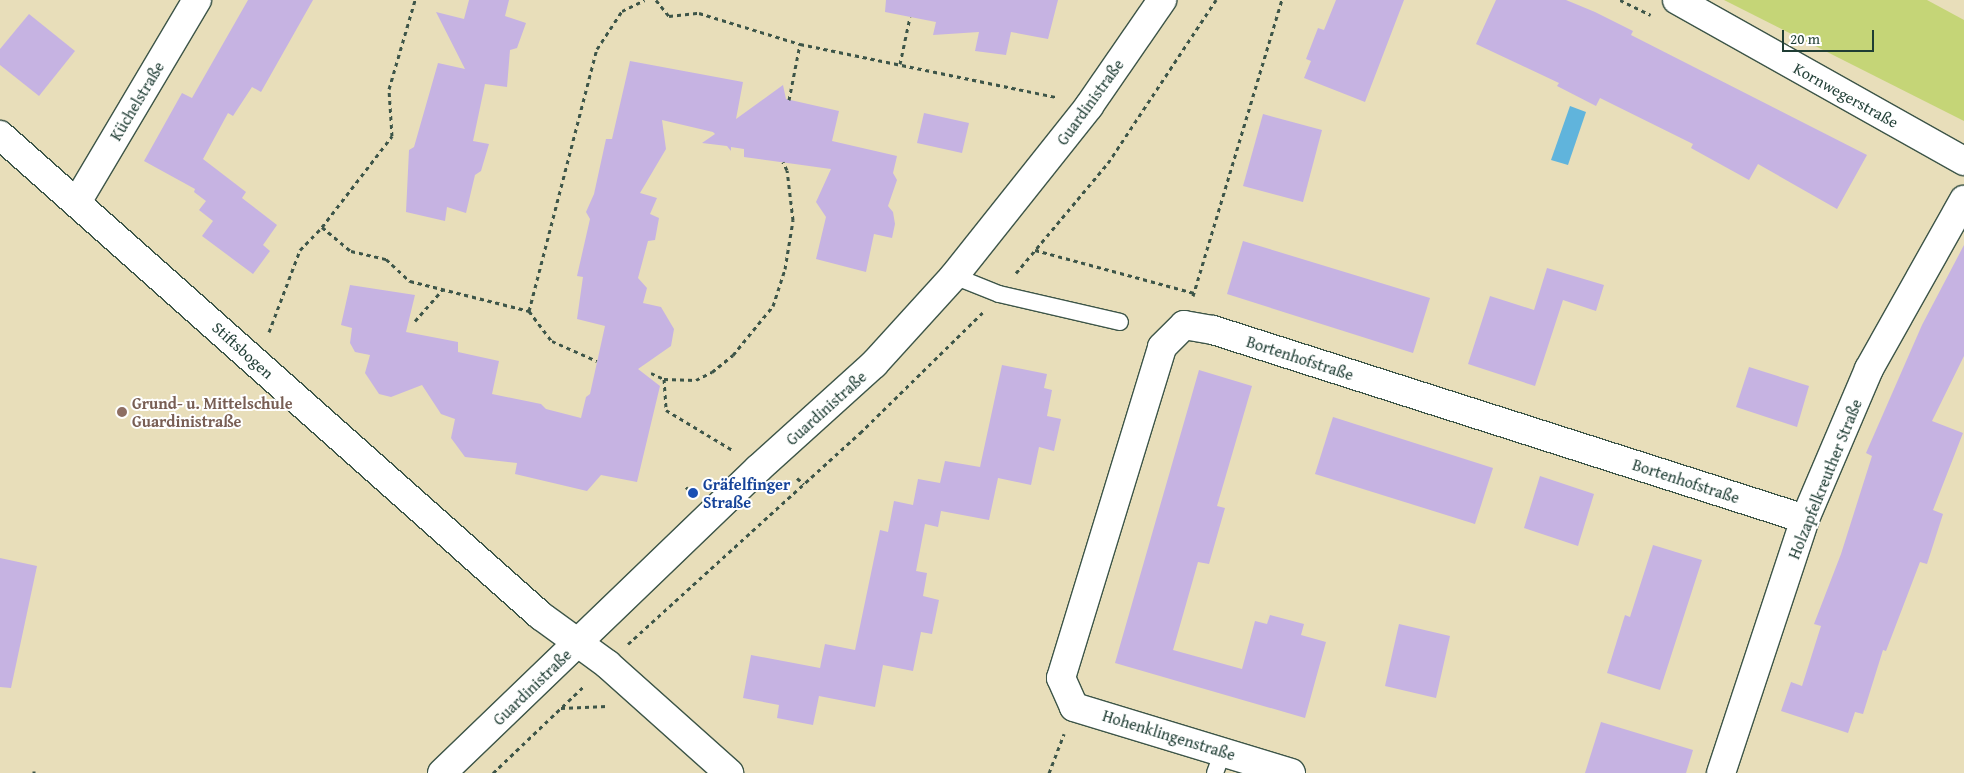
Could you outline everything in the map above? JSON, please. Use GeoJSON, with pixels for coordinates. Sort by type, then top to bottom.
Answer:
{"type":"FeatureCollection","features":[{"type":"Feature","properties":{"kind":"street","name":"Küchelstraße"},"geometry":{"type":"LineString","coordinates":[[77,202],[197,0]]}},
{"type":"Feature","properties":{"kind":"street","name":"Guardinistraße"},"geometry":{"type":"LineString","coordinates":[[442,773],[759,468],[874,364],[954,276],[1089,106],[1162,0]]}},
{"type":"Feature","properties":{"kind":"street","name":"Kornwegerstraße"},"geometry":{"type":"LineString","coordinates":[[1677,0],[1964,161]]}},
{"type":"Feature","properties":{"kind":"street","name":"Stiftsbogen"},"geometry":{"type":"LineString","coordinates":[[0,135],[541,616],[578,642]]}},
{"type":"Feature","properties":{"kind":"street","name":"Holzapfelkreuther Straße"},"geometry":{"type":"LineString","coordinates":[[1720,773],[1805,519],[1869,369],[1964,200]]}},
{"type":"Feature","properties":{"kind":"street","name":"Bortenhofstraße"},"geometry":{"type":"LineString","coordinates":[[1184,325],[1213,330],[1805,519]]}},
{"type":"Feature","properties":{"kind":"street"},"geometry":{"type":"LineString","coordinates":[[1074,707],[1061,678],[1162,347],[1184,325]]}},
{"type":"Feature","properties":{"kind":"street"},"geometry":{"type":"LineString","coordinates":[[578,642],[607,664],[730,773]]}},
{"type":"Feature","properties":{"kind":"street","name":"Hohenklingenstraße"},"geometry":{"type":"LineString","coordinates":[[1074,707],[1219,762],[1291,773]]}},
{"type":"Feature","properties":{"kind":"lane"},"geometry":{"type":"LineString","coordinates":[[954,276],[999,294],[1120,322]]}},
{"type":"Feature","properties":{"kind":"path"},"geometry":{"type":"LineString","coordinates":[[269,332],[300,250],[322,227],[392,136],[389,89],[415,0]]}},
{"type":"Feature","properties":{"kind":"path"},"geometry":{"type":"LineString","coordinates":[[529,311],[597,49],[622,11],[645,0]]}},
{"type":"Feature","properties":{"kind":"path"},"geometry":{"type":"LineString","coordinates":[[656,0],[669,16],[699,13],[800,44],[1089,106]]}},
{"type":"Feature","properties":{"kind":"path"},"geometry":{"type":"LineString","coordinates":[[1184,325],[1282,0]]}},
{"type":"Feature","properties":{"kind":"path"},"geometry":{"type":"LineString","coordinates":[[900,64],[910,17]]}},
{"type":"Feature","properties":{"kind":"path"},"geometry":{"type":"LineString","coordinates":[[789,100],[800,44]]}},
{"type":"Feature","properties":{"kind":"path"},"geometry":{"type":"LineString","coordinates":[[651,373],[664,379],[696,380],[712,372],[733,354],[773,306],[785,269],[793,220],[787,170],[783,162]]}},
{"type":"Feature","properties":{"kind":"path"},"geometry":{"type":"LineString","coordinates":[[322,227],[351,251],[386,259],[410,281],[529,311],[552,341],[597,361]]}},
{"type":"Feature","properties":{"kind":"path"},"geometry":{"type":"LineString","coordinates":[[1035,250],[1194,293]]}},
{"type":"Feature","properties":{"kind":"path"},"geometry":{"type":"LineString","coordinates":[[415,321],[443,289]]}},
{"type":"Feature","properties":{"kind":"path"},"geometry":{"type":"LineString","coordinates":[[664,379],[666,410],[759,468]]}},
{"type":"Feature","properties":{"kind":"path"},"geometry":{"type":"LineString","coordinates":[[797,478],[804,484]]}},
{"type":"Feature","properties":{"kind":"path"},"geometry":{"type":"LineString","coordinates":[[686,487],[693,493]]}},
{"type":"Feature","properties":{"kind":"path"},"geometry":{"type":"LineString","coordinates":[[493,773],[607,664]]}},
{"type":"Feature","properties":{"kind":"path"},"geometry":{"type":"LineString","coordinates":[[560,708],[606,705],[613,711]]}},
{"type":"Feature","properties":{"kind":"path"},"geometry":{"type":"LineString","coordinates":[[1049,773],[1074,707]]}},
{"type":"Feature","properties":{"kind":"green space"},"geometry":{"type":"Polygon","coordinates":[[[1724,0],[1927,0],[1964,20],[1964,121],[1724,0]]]}},
{"type":"Feature","properties":{"kind":"water"},"geometry":{"type":"Polygon","coordinates":[[[1570,106],[1586,112],[1568,165],[1551,160],[1570,106]]]}},
{"type":"Feature","properties":{"kind":"building"},"geometry":{"type":"Polygon","coordinates":[[[248,0],[313,0],[261,92],[252,87],[233,116],[228,113],[203,159],[246,192],[242,198],[277,225],[263,245],[270,251],[253,274],[202,236],[213,221],[199,210],[206,201],[194,192],[195,189],[144,161],[182,93],[192,98],[248,0]]]}},
{"type":"Feature","properties":{"kind":"building"},"geometry":{"type":"Polygon","coordinates":[[[469,0],[509,0],[505,16],[526,23],[517,48],[510,50],[507,87],[485,84],[473,141],[489,144],[481,171],[475,175],[466,213],[447,207],[445,221],[406,212],[409,150],[414,147],[438,63],[465,69],[436,12],[464,19],[469,0]]]}},
{"type":"Feature","properties":{"kind":"building"},"geometry":{"type":"Polygon","coordinates":[[[886,0],[1058,0],[1048,39],[1011,32],[1006,55],[975,51],[979,32],[933,35],[936,22],[885,12],[886,0]]]}},
{"type":"Feature","properties":{"kind":"building"},"geometry":{"type":"Polygon","coordinates":[[[1336,0],[1404,0],[1365,102],[1304,78],[1311,61],[1306,59],[1318,28],[1324,30],[1336,0]]]}},
{"type":"Feature","properties":{"kind":"building"},"geometry":{"type":"Polygon","coordinates":[[[1496,0],[1566,0],[1595,12],[1633,31],[1631,35],[1867,155],[1837,209],[1758,164],[1749,180],[1691,148],[1693,144],[1600,98],[1596,106],[1557,86],[1559,83],[1476,44],[1496,0]]]}},
{"type":"Feature","properties":{"kind":"building"},"geometry":{"type":"Polygon","coordinates":[[[29,14],[75,51],[39,96],[0,65],[0,49],[29,14]]]}},
{"type":"Feature","properties":{"kind":"building"},"geometry":{"type":"Polygon","coordinates":[[[630,61],[743,82],[736,119],[783,85],[786,99],[839,111],[832,141],[897,156],[893,173],[897,180],[888,206],[893,212],[895,224],[892,238],[874,234],[866,272],[816,259],[826,217],[816,202],[831,169],[744,157],[744,149],[731,147],[731,151],[727,146],[702,143],[715,134],[713,132],[662,120],[666,149],[640,193],[657,198],[650,214],[659,218],[655,240],[648,241],[638,278],[647,288],[643,303],[661,307],[674,329],[671,346],[638,369],[660,386],[637,482],[601,475],[587,491],[515,474],[517,463],[465,457],[451,438],[455,419],[441,414],[422,385],[391,397],[379,394],[365,373],[370,355],[355,352],[350,343],[352,328],[341,325],[350,285],[415,295],[406,332],[458,342],[458,352],[499,361],[492,394],[541,404],[546,409],[581,418],[586,397],[590,394],[605,326],[577,319],[583,277],[577,276],[590,219],[586,212],[594,194],[606,139],[612,139],[630,61]]]}},
{"type":"Feature","properties":{"kind":"building"},"geometry":{"type":"Polygon","coordinates":[[[924,113],[969,123],[962,153],[917,143],[924,113]]]}},
{"type":"Feature","properties":{"kind":"building"},"geometry":{"type":"Polygon","coordinates":[[[1263,114],[1322,130],[1303,202],[1243,186],[1263,114]]]}},
{"type":"Feature","properties":{"kind":"building"},"geometry":{"type":"Polygon","coordinates":[[[1243,241],[1430,298],[1413,353],[1227,294],[1243,241]]]}},
{"type":"Feature","properties":{"kind":"building"},"geometry":{"type":"Polygon","coordinates":[[[1964,245],[1964,356],[1932,421],[1963,433],[1933,510],[1943,514],[1927,564],[1920,562],[1886,651],[1883,650],[1863,714],[1855,712],[1848,733],[1781,711],[1791,682],[1802,686],[1821,626],[1814,624],[1841,554],[1872,456],[1866,453],[1922,325],[1964,245]]]}},
{"type":"Feature","properties":{"kind":"building"},"geometry":{"type":"Polygon","coordinates":[[[1547,268],[1604,285],[1596,311],[1563,300],[1535,386],[1468,364],[1490,296],[1534,310],[1547,268]]]}},
{"type":"Feature","properties":{"kind":"building"},"geometry":{"type":"Polygon","coordinates":[[[1002,365],[1047,374],[1044,388],[1052,390],[1047,416],[1061,419],[1054,451],[1039,447],[1031,485],[998,478],[989,520],[941,511],[938,527],[925,524],[916,571],[927,573],[923,596],[939,600],[932,634],[921,632],[913,671],[883,665],[875,707],[819,696],[813,725],[777,718],[779,705],[743,698],[751,655],[820,668],[825,644],[855,650],[880,530],[888,532],[894,501],[913,505],[918,479],[940,483],[945,461],[980,467],[1002,365]]]}},
{"type":"Feature","properties":{"kind":"building"},"geometry":{"type":"Polygon","coordinates":[[[1749,367],[1809,386],[1797,427],[1736,407],[1749,367]]]}},
{"type":"Feature","properties":{"kind":"building"},"geometry":{"type":"Polygon","coordinates":[[[1199,370],[1252,386],[1217,506],[1225,508],[1209,564],[1198,562],[1173,650],[1242,669],[1255,621],[1267,624],[1270,615],[1304,624],[1301,635],[1326,642],[1305,718],[1115,663],[1199,370]]]}},
{"type":"Feature","properties":{"kind":"building"},"geometry":{"type":"Polygon","coordinates":[[[1333,417],[1493,468],[1475,524],[1315,474],[1333,417]]]}},
{"type":"Feature","properties":{"kind":"building"},"geometry":{"type":"Polygon","coordinates":[[[1540,476],[1594,494],[1578,546],[1524,528],[1540,476]]]}},
{"type":"Feature","properties":{"kind":"building"},"geometry":{"type":"Polygon","coordinates":[[[1653,545],[1702,560],[1660,690],[1607,673],[1625,615],[1630,617],[1653,545]]]}},
{"type":"Feature","properties":{"kind":"building"},"geometry":{"type":"Polygon","coordinates":[[[0,558],[37,566],[11,688],[0,687],[0,558]]]}},
{"type":"Feature","properties":{"kind":"building"},"geometry":{"type":"Polygon","coordinates":[[[1399,624],[1450,636],[1436,698],[1385,686],[1399,624]]]}},
{"type":"Feature","properties":{"kind":"building"},"geometry":{"type":"Polygon","coordinates":[[[1601,722],[1693,750],[1686,773],[1585,773],[1601,722]]]}},
{"type":"Feature","properties":{"kind":"place","name":"Grund- u. Mittelschule Guardinistraße"},"geometry":{"type":"Point","coordinates":[122,412]}},
{"type":"Feature","properties":{"kind":"place","name":"Gräfelfinger Straße"},"geometry":{"type":"Point","coordinates":[693,493]}}]}
